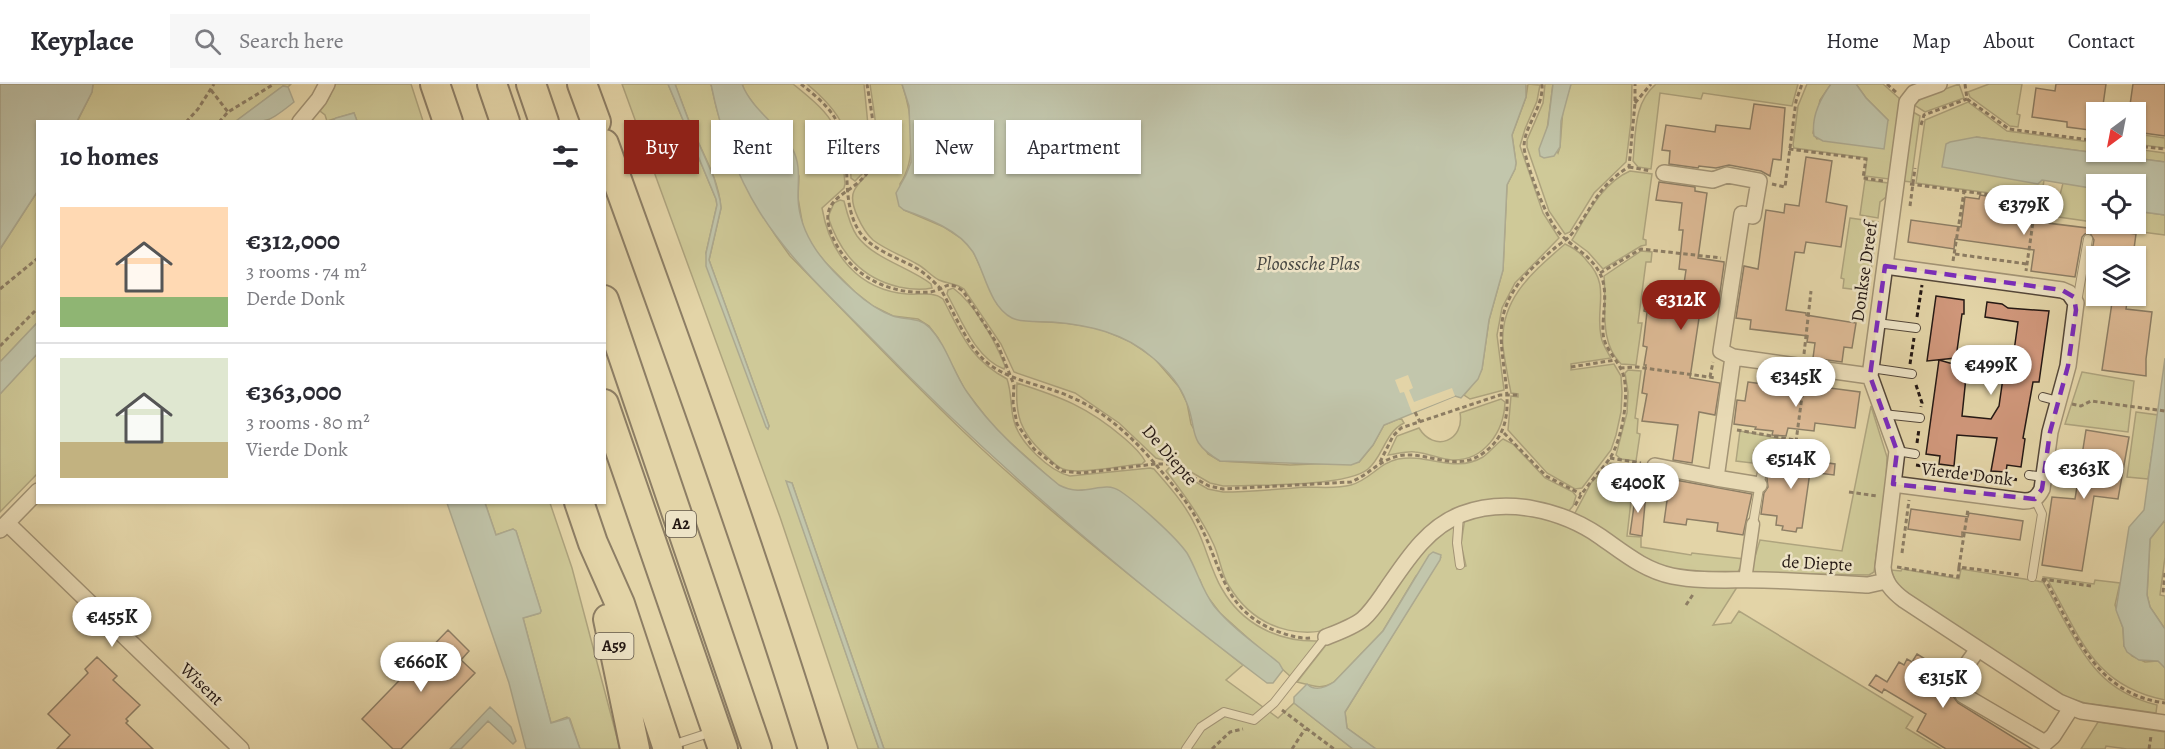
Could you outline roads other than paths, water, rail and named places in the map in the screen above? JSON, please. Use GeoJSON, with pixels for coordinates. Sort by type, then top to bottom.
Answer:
{"type":"FeatureCollection","features":[{"type":"Feature","properties":{"kind":"highway"},"geometry":{"type":"LineString","coordinates":[[435,84],[447,120]]}},
{"type":"Feature","properties":{"kind":"highway"},"geometry":{"type":"LineString","coordinates":[[492,84],[505,120]]}},
{"type":"Feature","properties":{"kind":"highway"},"geometry":{"type":"LineString","coordinates":[[531,84],[543,120]]}},
{"type":"Feature","properties":{"kind":"highway"},"geometry":{"type":"LineString","coordinates":[[582,84],[596,120]]}},
{"type":"Feature","properties":{"kind":"highway"},"geometry":{"type":"LineString","coordinates":[[606,149],[662,302],[781,646],[813,749]]}},
{"type":"Feature","properties":{"kind":"highway","name":"A2"},"geometry":{"type":"LineString","coordinates":[[606,306],[757,749]]}},
{"type":"Feature","properties":{"kind":"highway","name":"A2"},"geometry":{"type":"LineString","coordinates":[[606,410],[720,740]]}},
{"type":"Feature","properties":{"kind":"highway"},"geometry":{"type":"LineString","coordinates":[[580,504],[593,543],[620,604],[668,748]]}},
{"type":"Feature","properties":{"kind":"highway","name":"A59"},"geometry":{"type":"LineString","coordinates":[[593,543],[635,749]]}},
{"type":"Feature","properties":{"kind":"highway"},"geometry":{"type":"LineString","coordinates":[[781,646],[825,749]]}},
{"type":"Feature","properties":{"kind":"street"},"geometry":{"type":"LineString","coordinates":[[301,120],[319,92],[327,84]]}},
{"type":"Feature","properties":{"kind":"street","name":"Donkse Dreef"},"geometry":{"type":"LineString","coordinates":[[1885,574],[1897,451],[1870,372],[1907,102],[1914,93],[1939,84]]}},
{"type":"Feature","properties":{"kind":"street"},"geometry":{"type":"LineString","coordinates":[[1664,173],[1713,180],[1726,175],[1759,181],[1753,216],[1742,214],[1721,351],[1732,357],[1870,372]]}},
{"type":"Feature","properties":{"kind":"street"},"geometry":{"type":"LineString","coordinates":[[1885,266],[2069,292],[2076,303]]}},
{"type":"Feature","properties":{"kind":"street","name":"Vierde Donk"},"geometry":{"type":"LineString","coordinates":[[1892,491],[1970,494],[2024,501],[2035,499],[2042,489],[2036,476],[2050,432],[2051,399],[2068,366],[2076,303]]}},
{"type":"Feature","properties":{"kind":"street"},"geometry":{"type":"LineString","coordinates":[[1716,478],[1732,357]]}},
{"type":"Feature","properties":{"kind":"street"},"geometry":{"type":"LineString","coordinates":[[1655,465],[1759,485]]}},
{"type":"Feature","properties":{"kind":"street"},"geometry":{"type":"LineString","coordinates":[[4,527],[36,493]]}},
{"type":"Feature","properties":{"kind":"street"},"geometry":{"type":"LineString","coordinates":[[1326,637],[1363,619],[1377,603],[1410,555],[1440,526],[1459,515],[1480,508],[1540,510],[1569,518],[1655,571],[1691,578],[1745,580],[1754,524]]}},
{"type":"Feature","properties":{"kind":"street","name":"Wisent"},"geometry":{"type":"LineString","coordinates":[[4,527],[241,749]]}},
{"type":"Feature","properties":{"kind":"street"},"geometry":{"type":"LineString","coordinates":[[1885,574],[1896,594],[1904,600],[2059,702],[2071,708],[2165,723]]}},
{"type":"Feature","properties":{"kind":"street","name":"de Diepte"},"geometry":{"type":"LineString","coordinates":[[1745,580],[1868,585],[1885,574]]}},
{"type":"Feature","properties":{"kind":"street"},"geometry":{"type":"LineString","coordinates":[[1978,649],[1958,677],[1963,695],[2045,743],[2053,736],[2071,708]]}},
{"type":"Feature","properties":{"kind":"lane"},"geometry":{"type":"LineString","coordinates":[[2076,303],[2088,240]]}},
{"type":"Feature","properties":{"kind":"lane"},"geometry":{"type":"LineString","coordinates":[[1877,323],[1916,328]]}},
{"type":"Feature","properties":{"kind":"lane"},"geometry":{"type":"LineString","coordinates":[[1870,372],[1912,374]]}},
{"type":"Feature","properties":{"kind":"lane"},"geometry":{"type":"LineString","coordinates":[[1883,414],[1920,418]]}},
{"type":"Feature","properties":{"kind":"lane"},"geometry":{"type":"LineString","coordinates":[[1897,451],[1915,454]]}},
{"type":"Feature","properties":{"kind":"lane"},"geometry":{"type":"LineString","coordinates":[[1754,524],[1766,453]]}},
{"type":"Feature","properties":{"kind":"lane","name":"Vierde Donk"},"geometry":{"type":"LineString","coordinates":[[2032,577],[2042,514],[2035,499]]}},
{"type":"Feature","properties":{"kind":"lane"},"geometry":{"type":"LineString","coordinates":[[1459,515],[1457,543],[1460,565]]}},
{"type":"Feature","properties":{"kind":"lane"},"geometry":{"type":"LineString","coordinates":[[1186,749],[1202,727],[1224,712],[1254,720],[1274,703],[1326,637]]}},
{"type":"Feature","properties":{"kind":"lane"},"geometry":{"type":"LineString","coordinates":[[668,748],[720,740]]}},
{"type":"Feature","properties":{"kind":"water"},"geometry":{"type":"Polygon","coordinates":[[[0,84],[93,84],[92,92],[78,120],[36,120],[36,194],[0,249],[0,84]]]}},
{"type":"Feature","properties":{"kind":"water"},"geometry":{"type":"Polygon","coordinates":[[[668,84],[675,84],[688,120],[683,120],[668,84]]]}},
{"type":"Feature","properties":{"kind":"water"},"geometry":{"type":"Polygon","coordinates":[[[711,84],[742,84],[752,102],[769,120],[720,120],[711,84]]]}},
{"type":"Feature","properties":{"kind":"water","name":"Ploossche Plas"},"geometry":{"type":"Polygon","coordinates":[[[902,84],[1526,84],[1526,97],[1512,135],[1516,163],[1507,185],[1503,270],[1489,320],[1482,369],[1478,379],[1461,398],[1455,396],[1384,425],[1373,445],[1359,462],[1351,465],[1220,461],[1209,454],[1197,441],[1190,411],[1180,389],[1163,367],[1142,349],[1118,336],[1093,328],[1012,318],[998,305],[973,252],[960,237],[899,206],[896,193],[911,162],[909,106],[902,84]]]}},
{"type":"Feature","properties":{"kind":"water"},"geometry":{"type":"Polygon","coordinates":[[[1553,84],[1571,84],[1561,121],[1560,147],[1554,156],[1544,158],[1540,156],[1539,149],[1548,125],[1553,84]]]}},
{"type":"Feature","properties":{"kind":"water"},"geometry":{"type":"Polygon","coordinates":[[[1831,84],[1856,84],[1866,98],[1888,120],[1884,149],[1823,141],[1814,136],[1817,108],[1831,84]]]}},
{"type":"Feature","properties":{"kind":"water"},"geometry":{"type":"Polygon","coordinates":[[[283,86],[288,87],[294,102],[273,118],[237,120],[283,86]]]}},
{"type":"Feature","properties":{"kind":"water"},"geometry":{"type":"Polygon","coordinates":[[[354,113],[357,120],[333,120],[354,113]]]}},
{"type":"Feature","properties":{"kind":"water"},"geometry":{"type":"Polygon","coordinates":[[[1976,137],[2086,152],[2086,162],[2146,162],[2146,159],[2165,162],[2165,215],[2146,212],[2146,174],[2086,174],[2086,187],[2042,180],[2038,184],[1942,167],[1946,144],[1976,137]]]}},
{"type":"Feature","properties":{"kind":"water"},"geometry":{"type":"Polygon","coordinates":[[[699,144],[714,178],[721,208],[709,260],[769,426],[768,429],[706,266],[706,253],[717,205],[699,158],[699,144]]]}},
{"type":"Feature","properties":{"kind":"water"},"geometry":{"type":"Polygon","coordinates":[[[793,150],[798,166],[798,197],[803,225],[824,261],[858,295],[877,309],[893,316],[926,324],[941,343],[962,384],[987,418],[1059,485],[1077,490],[1113,488],[1128,496],[1156,520],[1187,553],[1214,606],[1237,629],[1279,663],[1283,670],[1273,683],[1267,683],[1114,562],[968,434],[814,280],[771,229],[740,174],[793,174],[793,150]]]}},
{"type":"Feature","properties":{"kind":"water"},"geometry":{"type":"Polygon","coordinates":[[[36,324],[36,355],[0,394],[0,362],[36,324]]]}},
{"type":"Feature","properties":{"kind":"water"},"geometry":{"type":"Polygon","coordinates":[[[2165,358],[2165,520],[2150,539],[2147,595],[2150,607],[2165,629],[2165,668],[2158,661],[2139,660],[2127,652],[2124,646],[2123,628],[2116,610],[2129,527],[2144,510],[2165,358]]]}},
{"type":"Feature","properties":{"kind":"water"},"geometry":{"type":"Polygon","coordinates":[[[786,481],[792,483],[884,749],[879,749],[786,481]]]}},
{"type":"Feature","properties":{"kind":"water"},"geometry":{"type":"Polygon","coordinates":[[[447,504],[485,504],[496,535],[513,529],[516,531],[541,611],[523,618],[551,723],[569,718],[580,749],[526,749],[509,683],[447,504]]]}},
{"type":"Feature","properties":{"kind":"water"},"geometry":{"type":"Polygon","coordinates":[[[1433,552],[1441,555],[1440,560],[1345,712],[1347,728],[1376,749],[1353,749],[1294,703],[1294,697],[1307,684],[1313,688],[1320,688],[1334,682],[1383,631],[1433,552]]]}},
{"type":"Feature","properties":{"kind":"water"},"geometry":{"type":"Polygon","coordinates":[[[490,707],[511,727],[516,741],[513,744],[488,721],[461,749],[450,749],[490,707]]]}}]}
